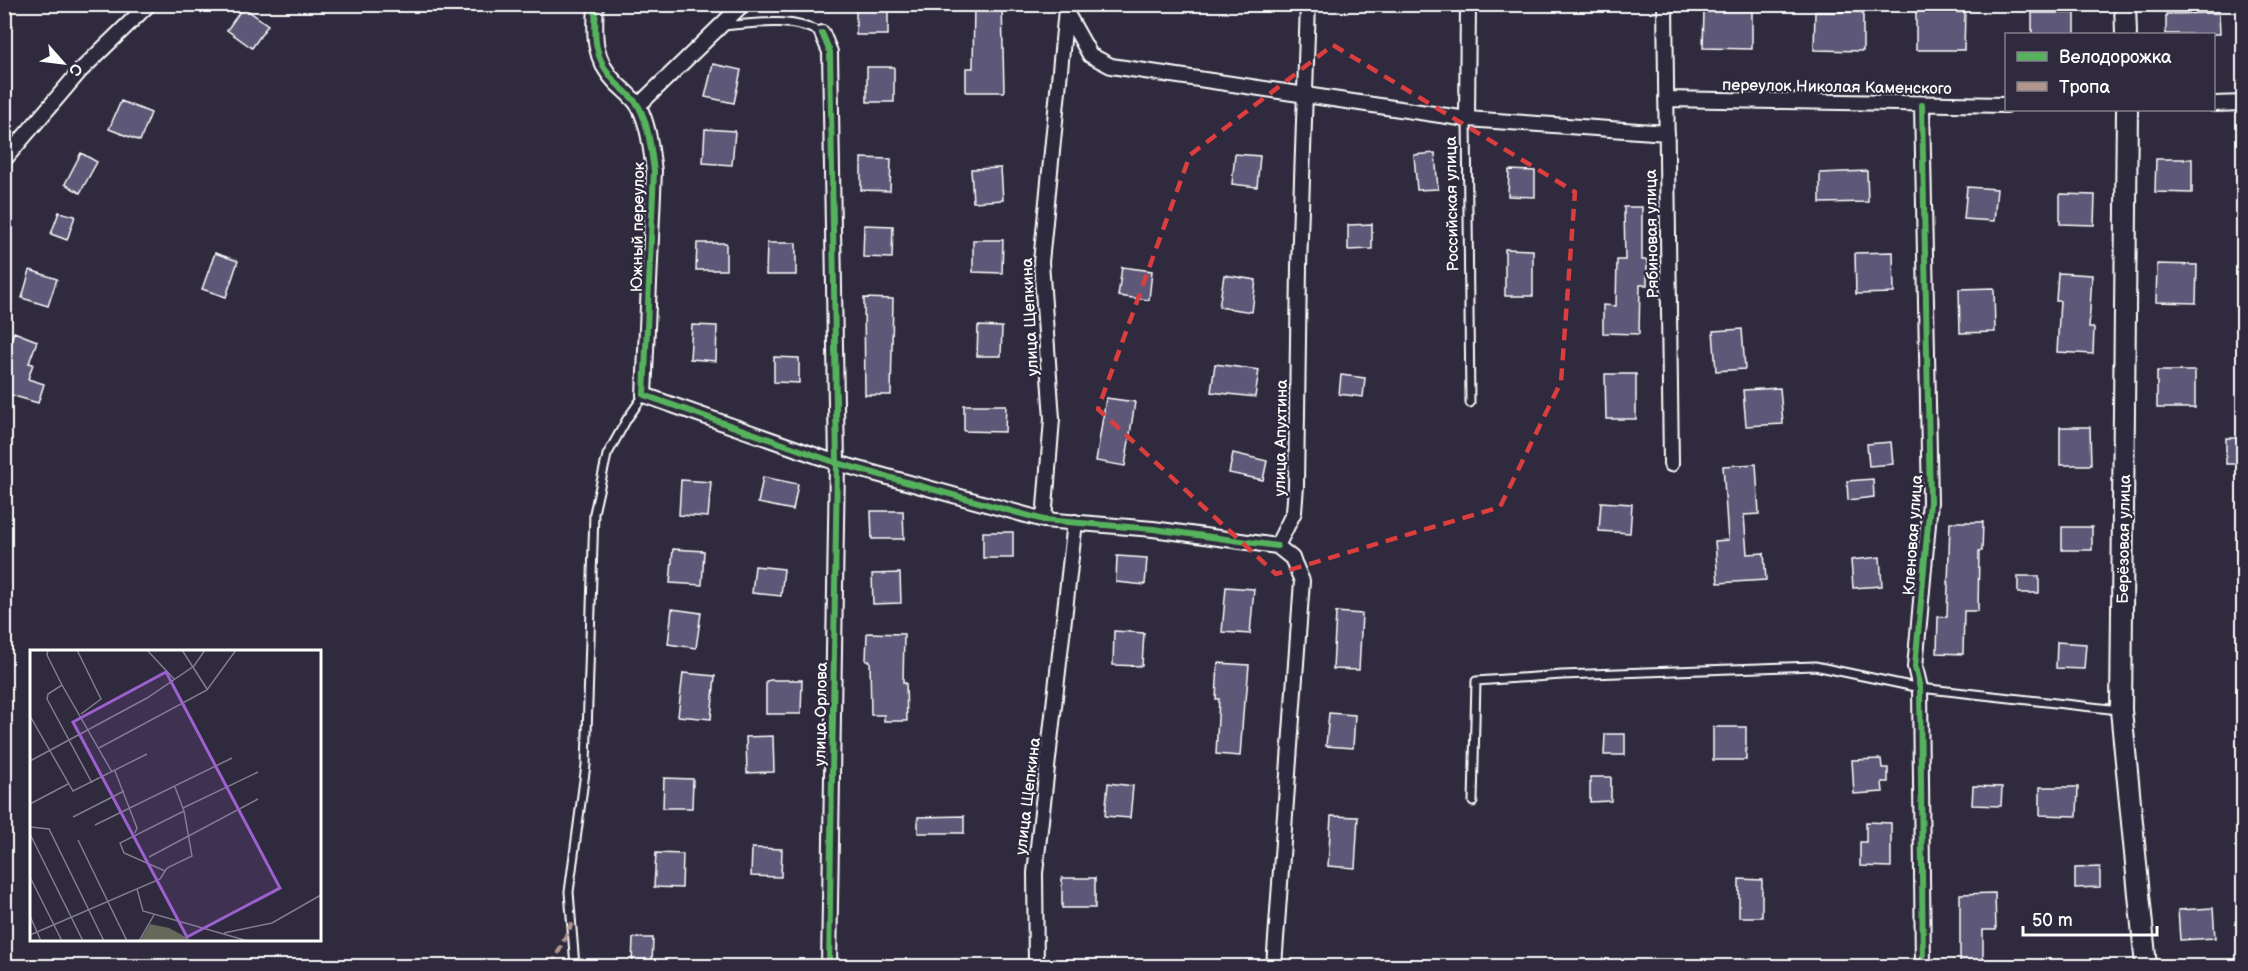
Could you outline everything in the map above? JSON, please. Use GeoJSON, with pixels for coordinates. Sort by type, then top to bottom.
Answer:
{"type":"FeatureCollection","features":[{"type":"Feature","properties":{"kind":"main road"},"geometry":{"type":"LineString","coordinates":[[2125,4],[2126,33]]}},
{"type":"Feature","properties":{"kind":"main road","name":"Берёзовая улица"},"geometry":{"type":"LineString","coordinates":[[2127,111],[2121,710],[2146,966]]}},
{"type":"Feature","properties":{"kind":"street"},"geometry":{"type":"LineString","coordinates":[[4,160],[80,71],[149,4]]}},
{"type":"Feature","properties":{"kind":"street","name":"Южный переулок"},"geometry":{"type":"LineString","coordinates":[[596,4],[594,35],[604,71],[638,106],[649,137],[654,171],[645,395]]}},
{"type":"Feature","properties":{"kind":"street"},"geometry":{"type":"LineString","coordinates":[[638,106],[743,4]]}},
{"type":"Feature","properties":{"kind":"street","name":"улица Апухтина"},"geometry":{"type":"LineString","coordinates":[[1277,546],[1294,512],[1296,486],[1299,267],[1308,4]]}},
{"type":"Feature","properties":{"kind":"street","name":"Российская улица"},"geometry":{"type":"LineString","coordinates":[[1467,119],[1468,4]]}},
{"type":"Feature","properties":{"kind":"street","name":"Рябиновая улица"},"geometry":{"type":"LineString","coordinates":[[1665,4],[1671,464]]}},
{"type":"Feature","properties":{"kind":"street"},"geometry":{"type":"LineString","coordinates":[[1066,8],[1090,55],[1111,66],[1467,119],[1667,133]]}},
{"type":"Feature","properties":{"kind":"street","name":"улица Щепкина"},"geometry":{"type":"LineString","coordinates":[[1044,520],[1052,419],[1041,262],[1066,8]]}},
{"type":"Feature","properties":{"kind":"street","name":"улица Орлова"},"geometry":{"type":"LineString","coordinates":[[822,33],[830,52],[837,463],[829,966]]}},
{"type":"Feature","properties":{"kind":"street","name":"переулок Николая Каменского"},"geometry":{"type":"LineString","coordinates":[[1666,99],[2005,105]]}},
{"type":"Feature","properties":{"kind":"street"},"geometry":{"type":"LineString","coordinates":[[2215,104],[2244,103]]}},
{"type":"Feature","properties":{"kind":"street","name":"Кленовая улица"},"geometry":{"type":"LineString","coordinates":[[1922,105],[1930,502],[1915,667],[1920,688],[1923,966]]}},
{"type":"Feature","properties":{"kind":"street"},"geometry":{"type":"LineString","coordinates":[[645,395],[837,463],[1044,520],[1153,528],[1277,546],[1292,558],[1302,581],[1274,966]]}},
{"type":"Feature","properties":{"kind":"street","name":"улица Щепкина"},"geometry":{"type":"LineString","coordinates":[[1036,966],[1035,873],[1075,522]]}},
{"type":"Feature","properties":{"kind":"lane"},"geometry":{"type":"LineString","coordinates":[[721,26],[791,22],[822,33]]}},
{"type":"Feature","properties":{"kind":"lane","name":"Российская улица"},"geometry":{"type":"LineString","coordinates":[[1467,119],[1470,403]]}},
{"type":"Feature","properties":{"kind":"lane"},"geometry":{"type":"LineString","coordinates":[[575,966],[569,892],[586,765],[594,513],[607,454],[627,419],[645,395]]}},
{"type":"Feature","properties":{"kind":"lane"},"geometry":{"type":"LineString","coordinates":[[1473,802],[1476,681],[1562,675],[1815,666],[1920,688],[2121,710]]}},
{"type":"Feature","properties":{"kind":"highlighted area"},"geometry":{"type":"Polygon","coordinates":[[[1333,45],[1575,192],[1561,382],[1500,507],[1276,574],[1098,409],[1190,155],[1333,45]]]}},
{"type":"Feature","properties":{"kind":"building"},"geometry":{"type":"Polygon","coordinates":[[[856,4],[888,4],[888,35],[856,35],[856,4]]]}},
{"type":"Feature","properties":{"kind":"building"},"geometry":{"type":"Polygon","coordinates":[[[974,4],[1002,4],[1004,92],[966,92],[966,68],[973,68],[974,4]]]}},
{"type":"Feature","properties":{"kind":"building"},"geometry":{"type":"Polygon","coordinates":[[[243,7],[268,25],[252,48],[227,30],[243,7]]]}},
{"type":"Feature","properties":{"kind":"building"},"geometry":{"type":"Polygon","coordinates":[[[1704,10],[1752,10],[1752,49],[1703,48],[1704,10]]]}},
{"type":"Feature","properties":{"kind":"building"},"geometry":{"type":"Polygon","coordinates":[[[1916,11],[1965,12],[1964,50],[1916,50],[1916,11]]]}},
{"type":"Feature","properties":{"kind":"building"},"geometry":{"type":"Polygon","coordinates":[[[1815,12],[1863,12],[1863,51],[1814,50],[1815,12]]]}},
{"type":"Feature","properties":{"kind":"building"},"geometry":{"type":"Polygon","coordinates":[[[2032,13],[2075,13],[2075,33],[2032,33],[2032,13]]]}},
{"type":"Feature","properties":{"kind":"building"},"geometry":{"type":"Polygon","coordinates":[[[2219,13],[2220,34],[2166,33],[2166,14],[2219,13]]]}},
{"type":"Feature","properties":{"kind":"building"},"geometry":{"type":"Polygon","coordinates":[[[713,64],[741,70],[734,103],[705,97],[713,64]]]}},
{"type":"Feature","properties":{"kind":"building"},"geometry":{"type":"Polygon","coordinates":[[[867,67],[894,67],[894,102],[867,102],[867,67]]]}},
{"type":"Feature","properties":{"kind":"building"},"geometry":{"type":"Polygon","coordinates":[[[121,101],[151,113],[140,141],[109,129],[121,101]]]}},
{"type":"Feature","properties":{"kind":"building"},"geometry":{"type":"Polygon","coordinates":[[[705,129],[735,131],[732,165],[703,163],[705,129]]]}},
{"type":"Feature","properties":{"kind":"building"},"geometry":{"type":"Polygon","coordinates":[[[81,153],[97,162],[80,193],[65,184],[81,153]]]}},
{"type":"Feature","properties":{"kind":"building"},"geometry":{"type":"Polygon","coordinates":[[[1435,153],[1438,189],[1417,190],[1414,155],[1435,153]]]}},
{"type":"Feature","properties":{"kind":"building"},"geometry":{"type":"Polygon","coordinates":[[[1235,154],[1260,156],[1257,187],[1232,184],[1235,154]]]}},
{"type":"Feature","properties":{"kind":"building"},"geometry":{"type":"Polygon","coordinates":[[[861,158],[891,159],[890,191],[861,190],[861,158]]]}},
{"type":"Feature","properties":{"kind":"building"},"geometry":{"type":"Polygon","coordinates":[[[2156,159],[2192,159],[2192,193],[2155,192],[2156,159]]]}},
{"type":"Feature","properties":{"kind":"building"},"geometry":{"type":"Polygon","coordinates":[[[1001,168],[1003,200],[973,202],[971,169],[1001,168]]]}},
{"type":"Feature","properties":{"kind":"building"},"geometry":{"type":"Polygon","coordinates":[[[1509,170],[1535,171],[1535,197],[1508,196],[1509,170]]]}},
{"type":"Feature","properties":{"kind":"building"},"geometry":{"type":"Polygon","coordinates":[[[1867,171],[1868,202],[1820,203],[1820,173],[1867,171]]]}},
{"type":"Feature","properties":{"kind":"building"},"geometry":{"type":"Polygon","coordinates":[[[1967,187],[1997,189],[1994,221],[1964,219],[1967,187]]]}},
{"type":"Feature","properties":{"kind":"building"},"geometry":{"type":"Polygon","coordinates":[[[2060,194],[2095,195],[2094,225],[2060,224],[2060,194]]]}},
{"type":"Feature","properties":{"kind":"building"},"geometry":{"type":"Polygon","coordinates":[[[1624,207],[1642,207],[1642,260],[1647,260],[1647,285],[1640,285],[1639,334],[1603,333],[1603,305],[1616,306],[1617,260],[1625,260],[1624,207]]]}},
{"type":"Feature","properties":{"kind":"building"},"geometry":{"type":"Polygon","coordinates":[[[59,212],[75,216],[67,240],[51,234],[59,212]]]}},
{"type":"Feature","properties":{"kind":"building"},"geometry":{"type":"Polygon","coordinates":[[[1372,224],[1372,249],[1348,250],[1348,225],[1372,224]]]}},
{"type":"Feature","properties":{"kind":"building"},"geometry":{"type":"Polygon","coordinates":[[[864,225],[893,226],[892,258],[863,257],[864,225]]]}},
{"type":"Feature","properties":{"kind":"building"},"geometry":{"type":"Polygon","coordinates":[[[973,240],[1003,240],[1002,273],[973,272],[973,240]]]}},
{"type":"Feature","properties":{"kind":"building"},"geometry":{"type":"Polygon","coordinates":[[[697,243],[726,243],[726,270],[696,270],[697,243]]]}},
{"type":"Feature","properties":{"kind":"building"},"geometry":{"type":"Polygon","coordinates":[[[767,243],[796,243],[796,275],[766,275],[767,243]]]}},
{"type":"Feature","properties":{"kind":"building"},"geometry":{"type":"Polygon","coordinates":[[[1505,249],[1533,250],[1533,296],[1505,296],[1505,249]]]}},
{"type":"Feature","properties":{"kind":"building"},"geometry":{"type":"Polygon","coordinates":[[[1893,252],[1894,293],[1856,294],[1855,253],[1893,252]]]}},
{"type":"Feature","properties":{"kind":"building"},"geometry":{"type":"Polygon","coordinates":[[[215,253],[238,261],[226,297],[202,289],[215,253]]]}},
{"type":"Feature","properties":{"kind":"building"},"geometry":{"type":"Polygon","coordinates":[[[2157,264],[2197,265],[2196,303],[2156,302],[2157,264]]]}},
{"type":"Feature","properties":{"kind":"building"},"geometry":{"type":"Polygon","coordinates":[[[1122,267],[1152,271],[1149,300],[1118,296],[1122,267]]]}},
{"type":"Feature","properties":{"kind":"building"},"geometry":{"type":"Polygon","coordinates":[[[30,270],[57,279],[48,306],[22,298],[30,270]]]}},
{"type":"Feature","properties":{"kind":"building"},"geometry":{"type":"Polygon","coordinates":[[[2058,273],[2092,275],[2089,328],[2094,328],[2093,354],[2057,352],[2060,301],[2056,301],[2058,273]]]}},
{"type":"Feature","properties":{"kind":"building"},"geometry":{"type":"Polygon","coordinates":[[[1224,275],[1256,280],[1252,312],[1219,307],[1224,275]]]}},
{"type":"Feature","properties":{"kind":"building"},"geometry":{"type":"Polygon","coordinates":[[[1994,288],[1995,332],[1960,333],[1959,289],[1994,288]]]}},
{"type":"Feature","properties":{"kind":"building"},"geometry":{"type":"Polygon","coordinates":[[[864,298],[893,299],[891,395],[865,395],[864,298]]]}},
{"type":"Feature","properties":{"kind":"building"},"geometry":{"type":"Polygon","coordinates":[[[692,325],[717,326],[716,361],[690,359],[692,325]]]}},
{"type":"Feature","properties":{"kind":"building"},"geometry":{"type":"Polygon","coordinates":[[[978,326],[1002,327],[1001,356],[977,356],[978,326]]]}},
{"type":"Feature","properties":{"kind":"building"},"geometry":{"type":"Polygon","coordinates":[[[1742,329],[1745,369],[1716,371],[1713,331],[1742,329]]]}},
{"type":"Feature","properties":{"kind":"building"},"geometry":{"type":"Polygon","coordinates":[[[14,332],[37,341],[29,363],[33,364],[28,379],[44,384],[38,403],[4,393],[4,359],[14,332]]]}},
{"type":"Feature","properties":{"kind":"building"},"geometry":{"type":"Polygon","coordinates":[[[774,357],[799,358],[799,383],[774,382],[774,357]]]}},
{"type":"Feature","properties":{"kind":"building"},"geometry":{"type":"Polygon","coordinates":[[[1215,364],[1259,370],[1255,397],[1211,392],[1215,364]]]}},
{"type":"Feature","properties":{"kind":"building"},"geometry":{"type":"Polygon","coordinates":[[[2157,371],[2195,371],[2195,408],[2157,408],[2157,371]]]}},
{"type":"Feature","properties":{"kind":"building"},"geometry":{"type":"Polygon","coordinates":[[[1605,374],[1636,374],[1636,419],[1606,419],[1605,374]]]}},
{"type":"Feature","properties":{"kind":"building"},"geometry":{"type":"Polygon","coordinates":[[[1341,375],[1365,378],[1363,397],[1339,394],[1341,375]]]}},
{"type":"Feature","properties":{"kind":"building"},"geometry":{"type":"Polygon","coordinates":[[[1780,388],[1783,424],[1746,426],[1743,390],[1780,388]]]}},
{"type":"Feature","properties":{"kind":"building"},"geometry":{"type":"Polygon","coordinates":[[[1106,398],[1135,402],[1125,466],[1096,461],[1106,398]]]}},
{"type":"Feature","properties":{"kind":"building"},"geometry":{"type":"Polygon","coordinates":[[[964,405],[1006,405],[1005,432],[964,431],[964,405]]]}},
{"type":"Feature","properties":{"kind":"building"},"geometry":{"type":"Polygon","coordinates":[[[2060,427],[2090,427],[2091,465],[2060,465],[2060,427]]]}},
{"type":"Feature","properties":{"kind":"building"},"geometry":{"type":"Polygon","coordinates":[[[2226,438],[2244,438],[2244,464],[2226,464],[2226,438]]]}},
{"type":"Feature","properties":{"kind":"building"},"geometry":{"type":"Polygon","coordinates":[[[1891,442],[1893,464],[1869,466],[1867,444],[1891,442]]]}},
{"type":"Feature","properties":{"kind":"building"},"geometry":{"type":"Polygon","coordinates":[[[1233,453],[1267,461],[1263,480],[1229,473],[1233,453]]]}},
{"type":"Feature","properties":{"kind":"building"},"geometry":{"type":"Polygon","coordinates":[[[1756,464],[1759,514],[1744,515],[1747,554],[1764,553],[1766,580],[1718,583],[1715,541],[1728,540],[1723,466],[1756,464]]]}},
{"type":"Feature","properties":{"kind":"building"},"geometry":{"type":"Polygon","coordinates":[[[763,477],[798,484],[793,510],[758,503],[763,477]]]}},
{"type":"Feature","properties":{"kind":"building"},"geometry":{"type":"Polygon","coordinates":[[[1873,479],[1874,497],[1848,500],[1847,481],[1873,479]]]}},
{"type":"Feature","properties":{"kind":"building"},"geometry":{"type":"Polygon","coordinates":[[[681,480],[711,482],[708,517],[679,515],[681,480]]]}},
{"type":"Feature","properties":{"kind":"building"},"geometry":{"type":"Polygon","coordinates":[[[1601,502],[1632,504],[1630,533],[1599,531],[1601,502]]]}},
{"type":"Feature","properties":{"kind":"building"},"geometry":{"type":"Polygon","coordinates":[[[871,511],[903,511],[904,539],[872,539],[871,511]]]}},
{"type":"Feature","properties":{"kind":"building"},"geometry":{"type":"Polygon","coordinates":[[[1950,522],[1983,522],[1982,551],[1979,551],[1978,611],[1964,611],[1963,654],[1937,653],[1938,617],[1947,617],[1950,522]]]}},
{"type":"Feature","properties":{"kind":"building"},"geometry":{"type":"Polygon","coordinates":[[[2062,527],[2092,527],[2092,550],[2062,550],[2062,527]]]}},
{"type":"Feature","properties":{"kind":"building"},"geometry":{"type":"Polygon","coordinates":[[[983,532],[1013,532],[1013,558],[983,558],[983,532]]]}},
{"type":"Feature","properties":{"kind":"building"},"geometry":{"type":"Polygon","coordinates":[[[673,549],[704,551],[702,585],[670,583],[673,549]]]}},
{"type":"Feature","properties":{"kind":"building"},"geometry":{"type":"Polygon","coordinates":[[[1117,556],[1147,558],[1145,585],[1116,582],[1117,556]]]}},
{"type":"Feature","properties":{"kind":"building"},"geometry":{"type":"Polygon","coordinates":[[[1880,557],[1882,586],[1853,588],[1851,560],[1880,557]]]}},
{"type":"Feature","properties":{"kind":"building"},"geometry":{"type":"Polygon","coordinates":[[[755,566],[784,569],[781,596],[752,593],[755,566]]]}},
{"type":"Feature","properties":{"kind":"building"},"geometry":{"type":"Polygon","coordinates":[[[900,573],[901,603],[873,604],[872,574],[900,573]]]}},
{"type":"Feature","properties":{"kind":"building"},"geometry":{"type":"Polygon","coordinates":[[[2018,576],[2039,576],[2039,593],[2018,593],[2018,576]]]}},
{"type":"Feature","properties":{"kind":"building"},"geometry":{"type":"Polygon","coordinates":[[[1226,587],[1254,589],[1250,634],[1222,632],[1226,587]]]}},
{"type":"Feature","properties":{"kind":"building"},"geometry":{"type":"Polygon","coordinates":[[[672,609],[701,613],[696,648],[668,644],[672,609]]]}},
{"type":"Feature","properties":{"kind":"building"},"geometry":{"type":"Polygon","coordinates":[[[1336,612],[1362,614],[1359,670],[1333,669],[1336,612]]]}},
{"type":"Feature","properties":{"kind":"building"},"geometry":{"type":"Polygon","coordinates":[[[1114,631],[1144,633],[1142,666],[1113,665],[1114,631]]]}},
{"type":"Feature","properties":{"kind":"building"},"geometry":{"type":"Polygon","coordinates":[[[867,633],[904,634],[903,683],[906,683],[907,721],[884,721],[884,715],[871,715],[870,661],[866,661],[867,633]]]}},
{"type":"Feature","properties":{"kind":"building"},"geometry":{"type":"Polygon","coordinates":[[[2057,642],[2086,644],[2084,669],[2056,668],[2057,642]]]}},
{"type":"Feature","properties":{"kind":"building"},"geometry":{"type":"Polygon","coordinates":[[[1218,663],[1249,665],[1240,756],[1216,754],[1218,663]]]}},
{"type":"Feature","properties":{"kind":"building"},"geometry":{"type":"Polygon","coordinates":[[[683,673],[715,676],[711,719],[678,716],[683,673]]]}},
{"type":"Feature","properties":{"kind":"building"},"geometry":{"type":"Polygon","coordinates":[[[802,680],[801,714],[766,714],[766,681],[802,680]]]}},
{"type":"Feature","properties":{"kind":"building"},"geometry":{"type":"Polygon","coordinates":[[[1329,713],[1355,715],[1353,748],[1326,746],[1329,713]]]}},
{"type":"Feature","properties":{"kind":"building"},"geometry":{"type":"Polygon","coordinates":[[[1713,727],[1746,727],[1746,760],[1713,760],[1713,727]]]}},
{"type":"Feature","properties":{"kind":"building"},"geometry":{"type":"Polygon","coordinates":[[[1605,734],[1625,734],[1625,755],[1604,755],[1605,734]]]}},
{"type":"Feature","properties":{"kind":"building"},"geometry":{"type":"Polygon","coordinates":[[[773,736],[774,772],[747,773],[746,737],[773,736]]]}},
{"type":"Feature","properties":{"kind":"building"},"geometry":{"type":"Polygon","coordinates":[[[1881,759],[1882,768],[1888,768],[1888,782],[1882,782],[1883,792],[1854,794],[1852,760],[1881,759]]]}},
{"type":"Feature","properties":{"kind":"building"},"geometry":{"type":"Polygon","coordinates":[[[1590,777],[1611,777],[1611,801],[1590,802],[1590,777]]]}},
{"type":"Feature","properties":{"kind":"building"},"geometry":{"type":"Polygon","coordinates":[[[664,778],[693,779],[692,808],[663,808],[664,778]]]}},
{"type":"Feature","properties":{"kind":"building"},"geometry":{"type":"Polygon","coordinates":[[[1108,783],[1133,786],[1130,818],[1105,816],[1108,783]]]}},
{"type":"Feature","properties":{"kind":"building"},"geometry":{"type":"Polygon","coordinates":[[[1973,786],[2002,787],[2001,806],[1972,805],[1973,786]]]}},
{"type":"Feature","properties":{"kind":"building"},"geometry":{"type":"Polygon","coordinates":[[[2040,787],[2078,787],[2077,816],[2040,815],[2040,787]]]}},
{"type":"Feature","properties":{"kind":"building"},"geometry":{"type":"Polygon","coordinates":[[[964,816],[964,833],[918,833],[918,817],[964,816]]]}},
{"type":"Feature","properties":{"kind":"building"},"geometry":{"type":"Polygon","coordinates":[[[1331,816],[1358,817],[1355,868],[1328,866],[1331,816]]]}},
{"type":"Feature","properties":{"kind":"building"},"geometry":{"type":"Polygon","coordinates":[[[1866,822],[1891,823],[1891,867],[1860,866],[1860,842],[1866,842],[1866,822]]]}},
{"type":"Feature","properties":{"kind":"building"},"geometry":{"type":"Polygon","coordinates":[[[752,848],[782,849],[781,877],[751,876],[752,848]]]}},
{"type":"Feature","properties":{"kind":"building"},"geometry":{"type":"Polygon","coordinates":[[[656,853],[683,854],[682,888],[654,887],[656,853]]]}},
{"type":"Feature","properties":{"kind":"building"},"geometry":{"type":"Polygon","coordinates":[[[2100,867],[2100,887],[2075,888],[2075,868],[2100,867]]]}},
{"type":"Feature","properties":{"kind":"building"},"geometry":{"type":"Polygon","coordinates":[[[1062,878],[1095,878],[1095,908],[1062,908],[1062,878]]]}},
{"type":"Feature","properties":{"kind":"building"},"geometry":{"type":"Polygon","coordinates":[[[1739,879],[1762,880],[1762,917],[1739,917],[1739,879]]]}},
{"type":"Feature","properties":{"kind":"building"},"geometry":{"type":"Polygon","coordinates":[[[1995,893],[1996,930],[1983,930],[1983,966],[1960,966],[1960,894],[1995,893]]]}},
{"type":"Feature","properties":{"kind":"building"},"geometry":{"type":"Polygon","coordinates":[[[2213,908],[2215,938],[2180,940],[2178,910],[2213,908]]]}},
{"type":"Feature","properties":{"kind":"building"},"geometry":{"type":"Polygon","coordinates":[[[633,938],[653,938],[652,964],[632,964],[633,938]]]}},
{"type":"Feature","properties":{"kind":"marked path"},"geometry":{"type":"LineString","coordinates":[[552,966],[572,923]]}},
{"type":"Feature","properties":{"kind":"cycle path"},"geometry":{"type":"LineString","coordinates":[[596,4],[595,37],[599,56],[608,74],[639,107],[651,147],[654,171],[644,395],[837,463],[1044,520],[1153,529],[1277,546]]}},
{"type":"Feature","properties":{"kind":"cycle path"},"geometry":{"type":"LineString","coordinates":[[822,33],[830,52],[837,463],[829,966]]}},
{"type":"Feature","properties":{"kind":"cycle path"},"geometry":{"type":"LineString","coordinates":[[1922,105],[1930,502],[1915,667],[1920,688],[1923,966]]}}]}
